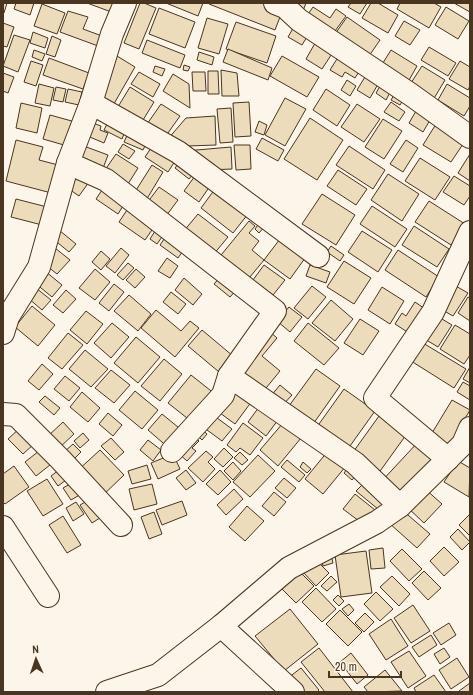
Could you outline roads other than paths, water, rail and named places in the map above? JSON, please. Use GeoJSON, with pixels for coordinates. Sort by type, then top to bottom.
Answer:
{"type":"FeatureCollection","features":[{"type":"Feature","properties":{"kind":"street"},"geometry":{"type":"LineString","coordinates":[[5,322],[39,267],[68,163],[91,102],[112,34],[125,3]]}},
{"type":"Feature","properties":{"kind":"street"},"geometry":{"type":"LineString","coordinates":[[275,3],[285,7],[299,20],[410,94],[470,137]]}},
{"type":"Feature","properties":{"kind":"street"},"geometry":{"type":"LineString","coordinates":[[91,102],[178,152],[318,256]]}},
{"type":"Feature","properties":{"kind":"street"},"geometry":{"type":"LineString","coordinates":[[68,163],[106,180],[275,311],[229,376],[223,395],[172,451]]}},
{"type":"Feature","properties":{"kind":"street"},"geometry":{"type":"LineString","coordinates":[[448,459],[375,398],[432,312],[470,232]]}},
{"type":"Feature","properties":{"kind":"street"},"geometry":{"type":"LineString","coordinates":[[229,376],[355,463],[400,506]]}},
{"type":"Feature","properties":{"kind":"street"},"geometry":{"type":"LineString","coordinates":[[3,414],[16,415],[61,460],[121,525]]}},
{"type":"Feature","properties":{"kind":"street"},"geometry":{"type":"LineString","coordinates":[[107,692],[158,675],[220,626],[289,568],[377,522],[400,506],[463,444],[470,428]]}},
{"type":"Feature","properties":{"kind":"street"},"geometry":{"type":"LineString","coordinates":[[3,527],[48,596]]}},
{"type":"Feature","properties":{"kind":"street"},"geometry":{"type":"LineString","coordinates":[[220,626],[294,692]]}}]}
